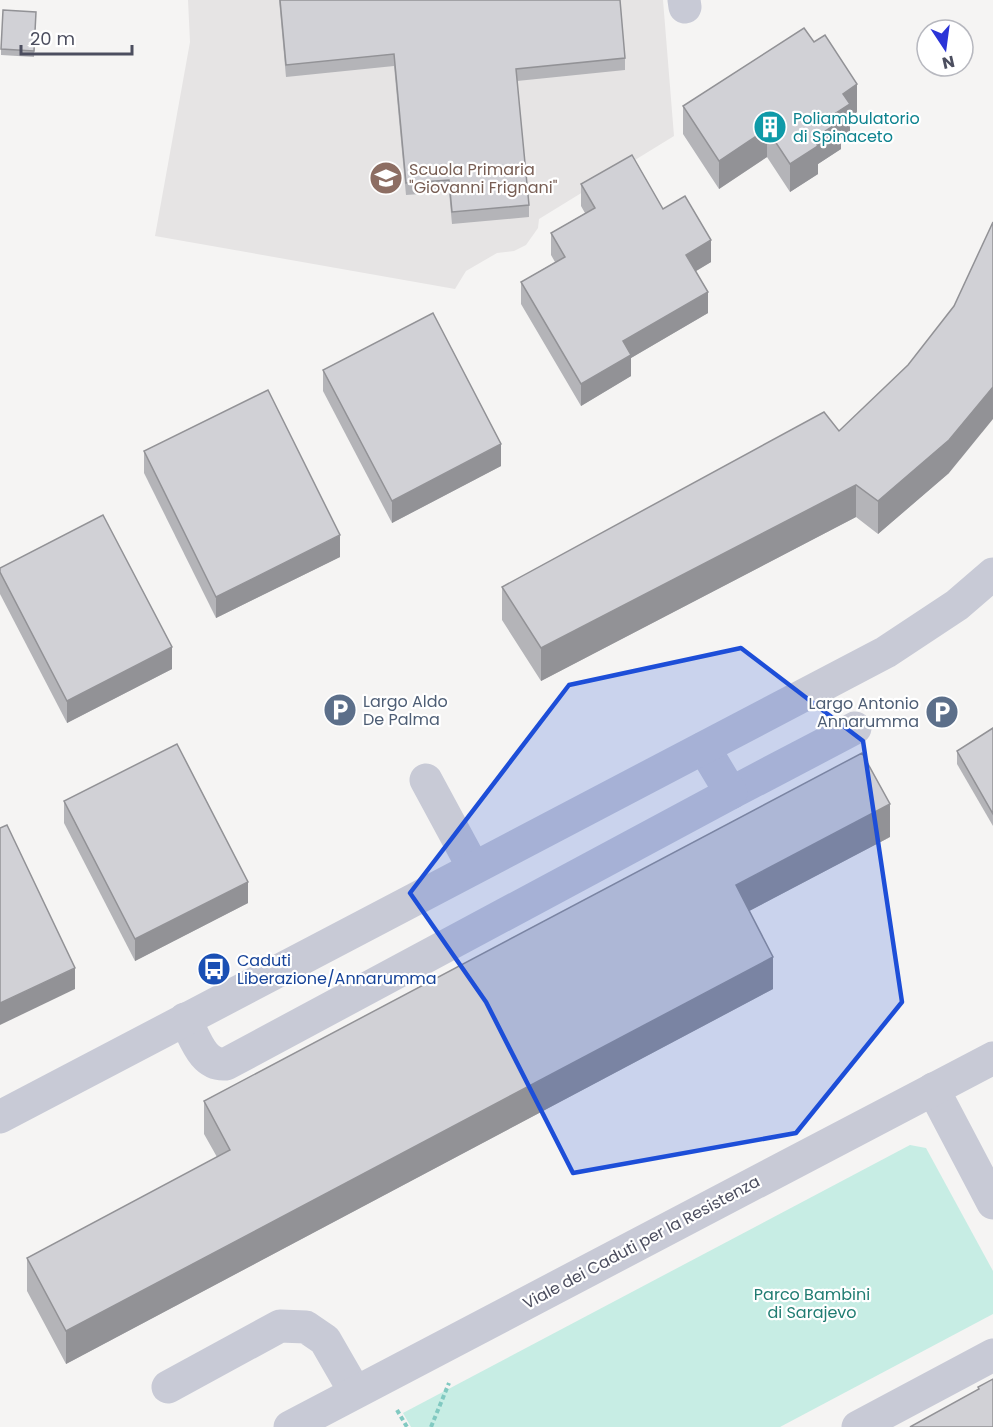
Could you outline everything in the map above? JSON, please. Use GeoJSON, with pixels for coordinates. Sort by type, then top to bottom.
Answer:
{"type":"FeatureCollection","features":[{"type":"Feature","properties":{"kind":"street"},"geometry":{"type":"LineString","coordinates":[[0,1117],[473,867],[704,748],[901,642],[957,605],[993,574]]}},
{"type":"Feature","properties":{"kind":"street"},"geometry":{"type":"LineString","coordinates":[[185,1019],[208,1060],[216,1065],[226,1064],[855,728]]}},
{"type":"Feature","properties":{"kind":"street"},"geometry":{"type":"LineString","coordinates":[[704,748],[731,793]]}},
{"type":"Feature","properties":{"kind":"street"},"geometry":{"type":"LineString","coordinates":[[426,780],[473,867]]}},
{"type":"Feature","properties":{"kind":"street","name":"Viale dei Caduti per la Resistenza"},"geometry":{"type":"LineString","coordinates":[[290,1427],[993,1058]]}},
{"type":"Feature","properties":{"kind":"street"},"geometry":{"type":"LineString","coordinates":[[933,1089],[993,1203]]}},
{"type":"Feature","properties":{"kind":"street"},"geometry":{"type":"LineString","coordinates":[[168,1388],[280,1326],[306,1327],[325,1340],[355,1392]]}},
{"type":"Feature","properties":{"kind":"street"},"geometry":{"type":"LineString","coordinates":[[858,1427],[993,1355]]}},
{"type":"Feature","properties":{"kind":"path"},"geometry":{"type":"LineString","coordinates":[[431,1427],[449,1382]]}},
{"type":"Feature","properties":{"kind":"path"},"geometry":{"type":"LineString","coordinates":[[397,1409],[407,1427]]}},
{"type":"Feature","properties":{"kind":"highlighted area"},"geometry":{"type":"Polygon","coordinates":[[[741,648],[863,741],[902,1002],[796,1133],[573,1173],[486,1002],[410,893],[569,685],[741,648]]]}},
{"type":"Feature","properties":{"kind":"shaded area","name":"Scuola Primaria \"Giovanni Frignani\""},"geometry":{"type":"Polygon","coordinates":[[[188,0],[663,0],[674,136],[539,219],[538,228],[526,245],[514,251],[497,253],[466,271],[455,289],[155,236],[190,42],[188,0]]]}},
{"type":"Feature","properties":{"kind":"green space","name":"Parco Bambini di Sarajevo"},"geometry":{"type":"Polygon","coordinates":[[[910,1145],[926,1148],[993,1271],[993,1314],[780,1427],[411,1427],[403,1413],[910,1145]]]}},
{"type":"Feature","properties":{"kind":"building"},"geometry":{"type":"Polygon","coordinates":[[[280,0],[620,0],[625,58],[516,69],[529,205],[452,212],[449,180],[406,183],[394,54],[286,65],[280,0]]]}},
{"type":"Feature","properties":{"kind":"building"},"geometry":{"type":"Polygon","coordinates":[[[3,10],[36,12],[34,51],[1,49],[3,10]]]}},
{"type":"Feature","properties":{"kind":"building","name":"Poliambulatorio di Spinaceto"},"geometry":{"type":"Polygon","coordinates":[[[804,28],[814,42],[825,35],[857,84],[843,94],[850,104],[836,113],[841,121],[813,139],[818,146],[790,164],[767,129],[719,161],[683,106],[804,28]]]}},
{"type":"Feature","properties":{"kind":"building"},"geometry":{"type":"Polygon","coordinates":[[[632,155],[663,209],[685,196],[711,240],[686,255],[708,292],[623,341],[631,355],[581,384],[521,282],[565,257],[551,233],[595,208],[581,184],[632,155]]]}},
{"type":"Feature","properties":{"kind":"building"},"geometry":{"type":"Polygon","coordinates":[[[993,222],[993,387],[949,440],[878,501],[856,485],[541,648],[502,587],[824,412],[839,431],[908,365],[954,306],[993,222]]]}},
{"type":"Feature","properties":{"kind":"building"},"geometry":{"type":"Polygon","coordinates":[[[433,313],[501,444],[392,501],[323,370],[433,313]]]}},
{"type":"Feature","properties":{"kind":"building"},"geometry":{"type":"Polygon","coordinates":[[[268,390],[340,535],[216,597],[144,451],[268,390]]]}},
{"type":"Feature","properties":{"kind":"building"},"geometry":{"type":"Polygon","coordinates":[[[103,515],[172,647],[67,701],[0,568],[103,515]]]}},
{"type":"Feature","properties":{"kind":"building"},"geometry":{"type":"Polygon","coordinates":[[[993,728],[993,814],[957,751],[993,728]]]}},
{"type":"Feature","properties":{"kind":"building"},"geometry":{"type":"Polygon","coordinates":[[[177,744],[248,882],[135,939],[64,801],[177,744]]]}},
{"type":"Feature","properties":{"kind":"building"},"geometry":{"type":"Polygon","coordinates":[[[862,753],[890,804],[736,885],[773,957],[66,1331],[27,1258],[230,1150],[204,1101],[862,753]]]}},
{"type":"Feature","properties":{"kind":"building"},"geometry":{"type":"Polygon","coordinates":[[[7,825],[75,968],[0,1003],[0,828],[7,825]]]}},
{"type":"Feature","properties":{"kind":"building"},"geometry":{"type":"Polygon","coordinates":[[[993,1379],[993,1427],[910,1427],[979,1389],[978,1387],[993,1379]]]}},
{"type":"Feature","properties":{"kind":"place","name":"Poliambulatorio di Spinaceto"},"geometry":{"type":"Point","coordinates":[770,127]}},
{"type":"Feature","properties":{"kind":"place","name":"Scuola Primaria \"Giovanni Frignani\""},"geometry":{"type":"Point","coordinates":[386,178]}},
{"type":"Feature","properties":{"kind":"place","name":"Largo Aldo De Palma"},"geometry":{"type":"Point","coordinates":[340,710]}},
{"type":"Feature","properties":{"kind":"place","name":"Largo Antonio Annarumma"},"geometry":{"type":"Point","coordinates":[942,712]}},
{"type":"Feature","properties":{"kind":"place","name":"Caduti Liberazione/Annarumma"},"geometry":{"type":"Point","coordinates":[214,969]}}]}
